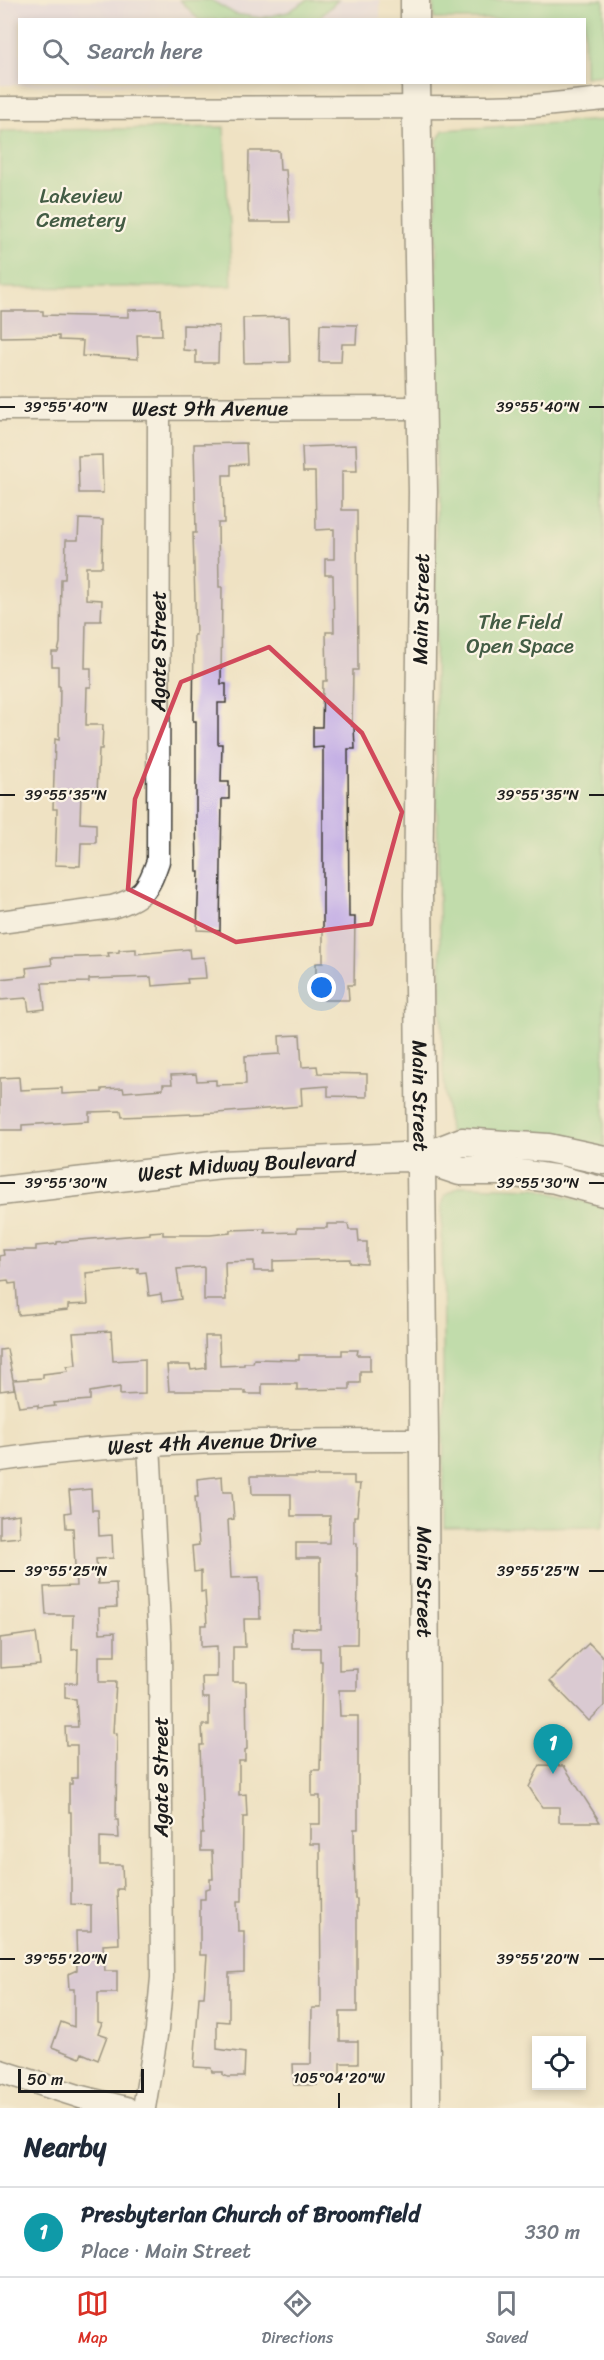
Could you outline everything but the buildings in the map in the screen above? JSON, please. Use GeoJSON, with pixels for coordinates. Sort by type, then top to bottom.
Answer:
{"type":"FeatureCollection","features":[{"type":"Feature","properties":{"kind":"main road"},"geometry":{"type":"LineString","coordinates":[[415,0],[415,18]]}},
{"type":"Feature","properties":{"kind":"main road","name":"Main Street"},"geometry":{"type":"LineString","coordinates":[[416,95],[423,492],[418,895],[424,1440],[426,2108]]}},
{"type":"Feature","properties":{"kind":"main road"},"geometry":{"type":"LineString","coordinates":[[421,1158],[462,1142],[548,1148],[604,1160]]}},
{"type":"Feature","properties":{"kind":"main road","name":"West Midway Boulevard"},"geometry":{"type":"LineString","coordinates":[[0,1191],[221,1165],[363,1158],[421,1158]]}},
{"type":"Feature","properties":{"kind":"main road"},"geometry":{"type":"LineString","coordinates":[[421,1158],[460,1171],[526,1174],[604,1192]]}},
{"type":"Feature","properties":{"kind":"street"},"geometry":{"type":"LineString","coordinates":[[0,108],[416,95],[533,106],[604,99]]}},
{"type":"Feature","properties":{"kind":"street","name":"West 9th Avenue"},"geometry":{"type":"LineString","coordinates":[[0,409],[421,408]]}},
{"type":"Feature","properties":{"kind":"street","name":"Agate Street"},"geometry":{"type":"LineString","coordinates":[[0,922],[128,903],[145,892],[158,861],[159,409]]}},
{"type":"Feature","properties":{"kind":"street","name":"West 4th Avenue Drive"},"geometry":{"type":"LineString","coordinates":[[0,1460],[150,1445],[279,1440],[424,1440]]}},
{"type":"Feature","properties":{"kind":"street","name":"Agate Street"},"geometry":{"type":"LineString","coordinates":[[144,2108],[158,2030],[162,1978],[160,1642],[150,1445]]}},
{"type":"Feature","properties":{"kind":"street"},"geometry":{"type":"LineString","coordinates":[[0,2072],[126,2108]]}},
{"type":"Feature","properties":{"kind":"highlighted area"},"geometry":{"type":"Polygon","coordinates":[[[269,647],[362,733],[402,812],[371,924],[236,942],[128,889],[135,799],[181,682],[269,647]]]}},
{"type":"Feature","properties":{"kind":"shaded area"},"geometry":{"type":"Polygon","coordinates":[[[0,0],[380,0],[380,18],[18,18],[18,84],[190,84],[0,85],[0,0]]]}},
{"type":"Feature","properties":{"kind":"green space"},"geometry":{"type":"Polygon","coordinates":[[[180,0],[211,0],[235,14],[261,18],[197,18],[180,0]]]}},
{"type":"Feature","properties":{"kind":"green space"},"geometry":{"type":"Polygon","coordinates":[[[307,0],[338,0],[319,18],[261,18],[288,12],[307,0]]]}},
{"type":"Feature","properties":{"kind":"green space"},"geometry":{"type":"Polygon","coordinates":[[[433,0],[604,0],[604,75],[586,77],[586,18],[434,18],[433,0]]]}},
{"type":"Feature","properties":{"kind":"green space","name":"The Field Open Space"},"geometry":{"type":"Polygon","coordinates":[[[604,120],[604,1148],[449,1132],[443,1070],[435,726],[437,141],[443,130],[604,120]]]}},
{"type":"Feature","properties":{"kind":"green space","name":"Lakeview Cemetery"},"geometry":{"type":"Polygon","coordinates":[[[224,127],[232,286],[0,288],[0,131],[224,127]]]}},
{"type":"Feature","properties":{"kind":"green space"},"geometry":{"type":"Polygon","coordinates":[[[461,1186],[534,1188],[604,1207],[604,1526],[444,1528],[442,1206],[445,1195],[461,1186]]]}},
{"type":"Feature","properties":{"kind":"place","name":"Presbyterian Church of Broomfield"},"geometry":{"type":"Point","coordinates":[553,1774]}}]}
